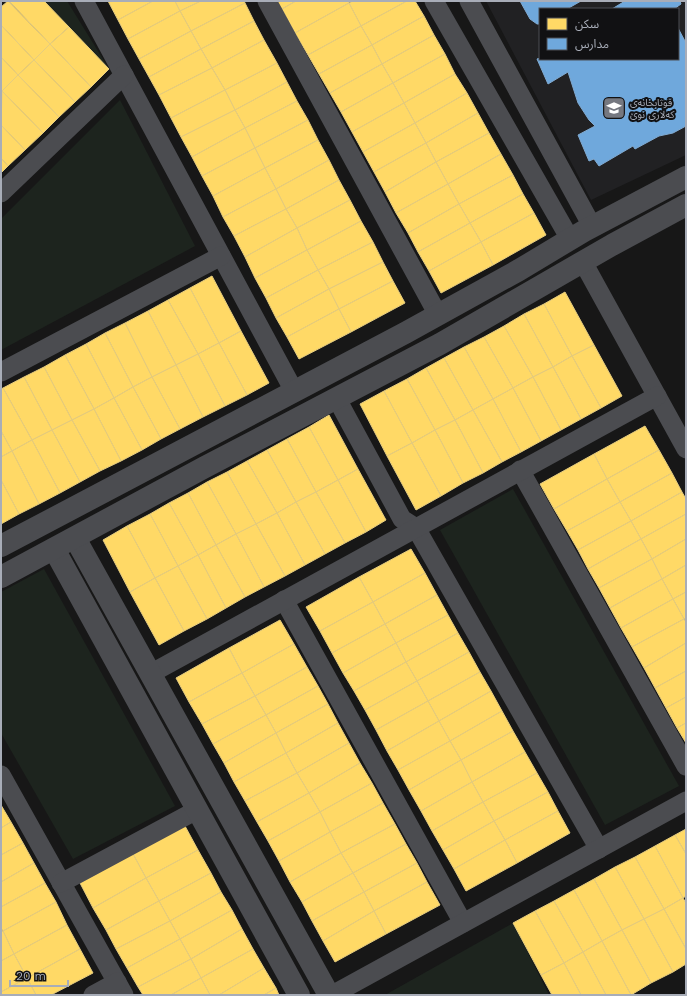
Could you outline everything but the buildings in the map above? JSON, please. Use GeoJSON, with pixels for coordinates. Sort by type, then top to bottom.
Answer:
{"type":"FeatureCollection","features":[{"type":"Feature","properties":{"kind":"street"},"geometry":{"type":"LineString","coordinates":[[84,1],[294,391]]}},
{"type":"Feature","properties":{"kind":"street"},"geometry":{"type":"LineString","coordinates":[[267,1],[438,315]]}},
{"type":"Feature","properties":{"kind":"street"},"geometry":{"type":"LineString","coordinates":[[434,1],[570,239]]}},
{"type":"Feature","properties":{"kind":"street"},"geometry":{"type":"LineString","coordinates":[[469,1],[592,226]]}},
{"type":"Feature","properties":{"kind":"street"},"geometry":{"type":"LineString","coordinates":[[1,193],[124,76]]}},
{"type":"Feature","properties":{"kind":"street"},"geometry":{"type":"LineString","coordinates":[[1,546],[438,315],[519,270],[592,226],[686,177]]}},
{"type":"Feature","properties":{"kind":"street"},"geometry":{"type":"LineString","coordinates":[[1,577],[440,344],[646,226],[686,205]]}},
{"type":"Feature","properties":{"kind":"street"},"geometry":{"type":"LineString","coordinates":[[1,372],[222,256]]}},
{"type":"Feature","properties":{"kind":"street"},"geometry":{"type":"LineString","coordinates":[[583,262],[686,449]]}},
{"type":"Feature","properties":{"kind":"street"},"geometry":{"type":"LineString","coordinates":[[150,674],[657,396]]}},
{"type":"Feature","properties":{"kind":"street"},"geometry":{"type":"LineString","coordinates":[[336,399],[402,519],[416,528],[599,849]]}},
{"type":"Feature","properties":{"kind":"street"},"geometry":{"type":"LineString","coordinates":[[520,470],[686,766]]}},
{"type":"Feature","properties":{"kind":"street"},"geometry":{"type":"LineString","coordinates":[[75,538],[328,995]]}},
{"type":"Feature","properties":{"kind":"street"},"geometry":{"type":"LineString","coordinates":[[54,549],[299,995]]}},
{"type":"Feature","properties":{"kind":"street"},"geometry":{"type":"LineString","coordinates":[[284,600],[463,923]]}},
{"type":"Feature","properties":{"kind":"street"},"geometry":{"type":"LineString","coordinates":[[1,775],[120,989],[93,995]]}},
{"type":"Feature","properties":{"kind":"street"},"geometry":{"type":"LineString","coordinates":[[332,995],[686,801]]}},
{"type":"Feature","properties":{"kind":"street"},"geometry":{"type":"LineString","coordinates":[[61,883],[197,810]]}},
{"type":"Feature","properties":{"kind":"street"},"geometry":{"type":"LineString","coordinates":[[247,900],[269,888]]}},
{"type":"Feature","properties":{"kind":"shaded area"},"geometry":{"type":"Polygon","coordinates":[[[44,1],[67,1],[109,69],[44,1]]]}},
{"type":"Feature","properties":{"kind":"shaded area","name":"قوتابخانەی کەلاری نوێ"},"geometry":{"type":"Polygon","coordinates":[[[486,1],[686,1],[686,155],[591,200],[486,1]]]}},
{"type":"Feature","properties":{"kind":"shaded area"},"geometry":{"type":"Polygon","coordinates":[[[120,100],[195,246],[1,350],[1,219],[120,100]]]}},
{"type":"Feature","properties":{"kind":"shaded area"},"geometry":{"type":"Polygon","coordinates":[[[513,489],[679,786],[605,825],[440,530],[513,489]]]}},
{"type":"Feature","properties":{"kind":"shaded area"},"geometry":{"type":"Polygon","coordinates":[[[44,569],[175,806],[73,859],[1,733],[1,592],[44,569]]]}},
{"type":"Feature","properties":{"kind":"shaded area"},"geometry":{"type":"Polygon","coordinates":[[[513,923],[549,995],[385,995],[513,923]]]}},
{"type":"Feature","properties":{"kind":"place","name":"قوتابخانەی کەلاری نوێ"},"geometry":{"type":"Point","coordinates":[614,108]}}]}
